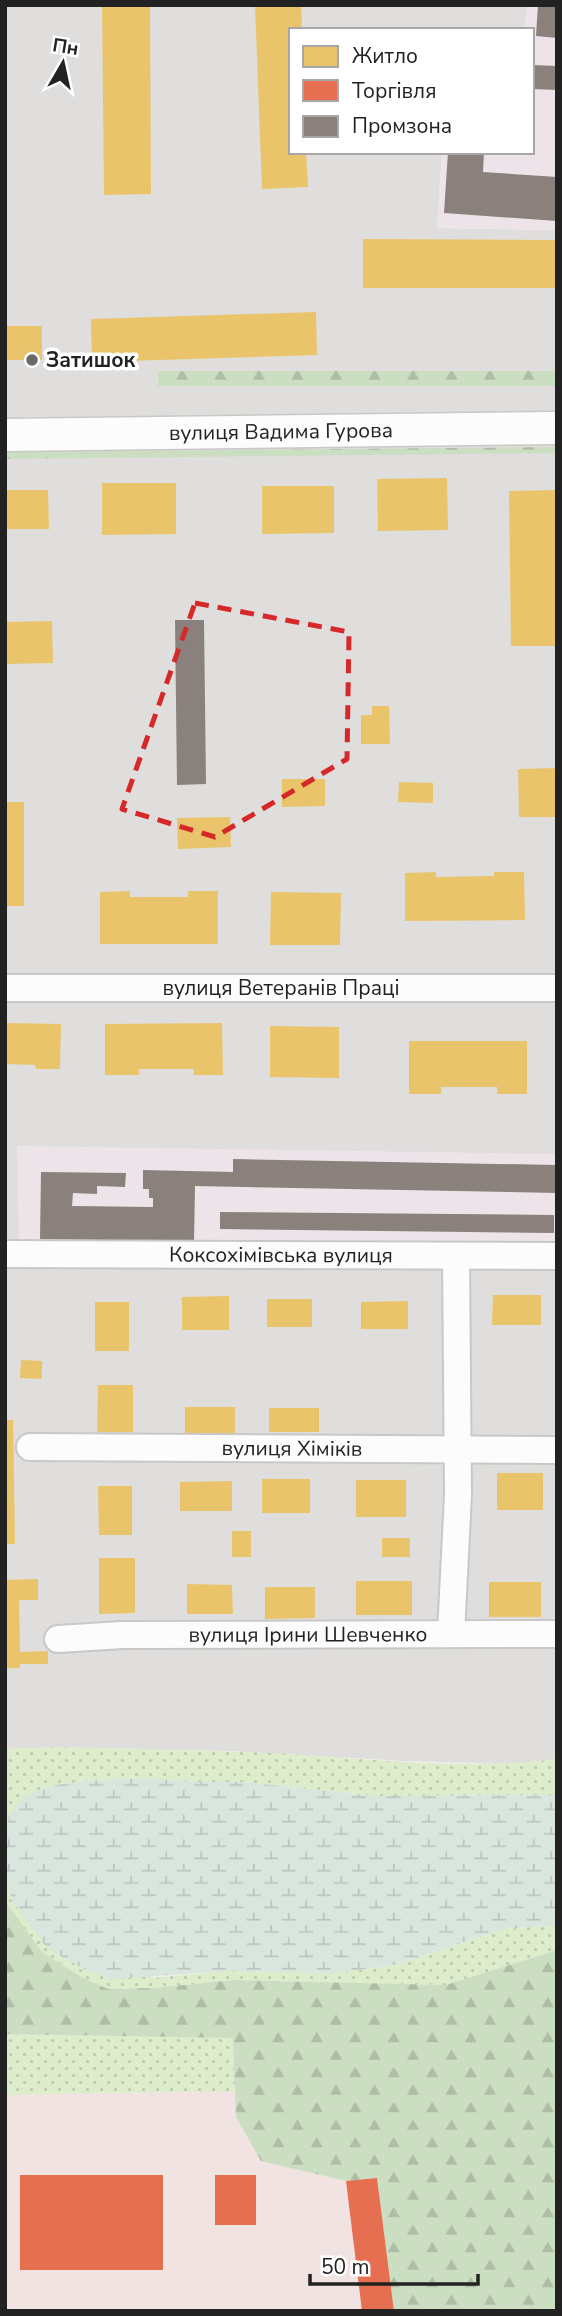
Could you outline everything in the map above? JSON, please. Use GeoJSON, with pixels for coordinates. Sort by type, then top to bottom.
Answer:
{"type":"FeatureCollection","features":[{"type":"Feature","properties":{"kind":"street","name":"вулиця Вадима Гурова"},"geometry":{"type":"LineString","coordinates":[[5,435],[557,428]]}},
{"type":"Feature","properties":{"kind":"street","name":"вулиця Ветеранів Праці"},"geometry":{"type":"LineString","coordinates":[[5,988],[557,988]]}},
{"type":"Feature","properties":{"kind":"street","name":"Коксохімівська вулиця"},"geometry":{"type":"LineString","coordinates":[[6,1254],[557,1256]]}},
{"type":"Feature","properties":{"kind":"street"},"geometry":{"type":"LineString","coordinates":[[451,1633],[457,1507],[456,1256]]}},
{"type":"Feature","properties":{"kind":"street","name":"вулиця Хіміків"},"geometry":{"type":"LineString","coordinates":[[30,1447],[557,1450]]}},
{"type":"Feature","properties":{"kind":"street","name":"вулиця Ірини Шевченко"},"geometry":{"type":"LineString","coordinates":[[58,1639],[122,1635],[557,1634]]}},
{"type":"Feature","properties":{"kind":"highlighted area"},"geometry":{"type":"Polygon","coordinates":[[[195,603],[349,632],[347,759],[215,837],[122,809],[195,603]]]}},
{"type":"Feature","properties":{"kind":"shaded area"},"geometry":{"type":"Polygon","coordinates":[[[5,5],[527,5],[525,28],[289,28],[289,154],[442,154],[437,228],[557,230],[557,416],[5,420],[5,5]]]}},
{"type":"Feature","properties":{"kind":"shaded area"},"geometry":{"type":"Polygon","coordinates":[[[527,5],[557,5],[557,230],[437,228],[442,154],[534,154],[534,28],[525,28],[527,5]]]}},
{"type":"Feature","properties":{"kind":"shaded area"},"geometry":{"type":"Polygon","coordinates":[[[557,445],[557,1759],[511,1764],[229,1751],[59,1747],[5,1749],[5,451],[557,445]]]}},
{"type":"Feature","properties":{"kind":"shaded area"},"geometry":{"type":"Polygon","coordinates":[[[17,1146],[557,1154],[557,1246],[19,1248],[17,1146]]]}},
{"type":"Feature","properties":{"kind":"shaded area"},"geometry":{"type":"Polygon","coordinates":[[[5,2034],[233,2038],[346,2181],[377,2178],[394,2311],[5,2311],[5,2034]]]}},
{"type":"Feature","properties":{"kind":"green space"},"geometry":{"type":"Polygon","coordinates":[[[158,371],[557,371],[557,386],[158,386],[158,371]]]}},
{"type":"Feature","properties":{"kind":"green space"},"geometry":{"type":"Polygon","coordinates":[[[557,447],[557,453],[5,459],[5,452],[557,447]]]}},
{"type":"Feature","properties":{"kind":"green space"},"geometry":{"type":"Polygon","coordinates":[[[59,1747],[290,1754],[457,1764],[557,1759],[557,1795],[375,1796],[245,1782],[145,1778],[93,1780],[49,1786],[5,1838],[5,1749],[59,1747]]]}},
{"type":"Feature","properties":{"kind":"green space"},"geometry":{"type":"Polygon","coordinates":[[[145,1778],[245,1782],[375,1796],[557,1795],[557,1925],[504,1929],[390,1966],[331,1973],[228,1971],[112,1979],[86,1970],[47,1948],[12,1901],[5,1867],[5,1838],[9,1817],[22,1798],[49,1786],[93,1780],[145,1778]]]}},
{"type":"Feature","properties":{"kind":"green space"},"geometry":{"type":"Polygon","coordinates":[[[5,1867],[12,1901],[153,1978],[228,1971],[331,1973],[390,1966],[504,1929],[557,1925],[557,1950],[446,1985],[234,1980],[153,1988],[108,1989],[83,1978],[42,1952],[5,1902],[5,1867]]]}},
{"type":"Feature","properties":{"kind":"green space"},"geometry":{"type":"Polygon","coordinates":[[[5,1901],[42,1952],[83,1978],[108,1989],[153,1988],[234,1980],[446,1985],[557,1950],[557,2311],[394,2311],[377,2178],[346,2181],[261,2161],[236,2117],[233,2038],[5,2034],[5,1901]]]}},
{"type":"Feature","properties":{"kind":"green space"},"geometry":{"type":"Polygon","coordinates":[[[5,2034],[233,2038],[235,2091],[5,2095],[5,2034]]]}},
{"type":"Feature","properties":{"kind":"building: Житло"},"geometry":{"type":"Polygon","coordinates":[[[102,5],[150,5],[151,194],[104,195],[102,5]]]}},
{"type":"Feature","properties":{"kind":"building: Житло"},"geometry":{"type":"Polygon","coordinates":[[[255,5],[301,5],[302,28],[289,28],[289,154],[306,154],[308,187],[262,189],[255,5]]]}},
{"type":"Feature","properties":{"kind":"building: Житло"},"geometry":{"type":"Polygon","coordinates":[[[363,239],[557,240],[557,288],[363,288],[363,239]]]}},
{"type":"Feature","properties":{"kind":"building: Житло"},"geometry":{"type":"Polygon","coordinates":[[[316,312],[317,355],[92,362],[91,319],[316,312]]]}},
{"type":"Feature","properties":{"kind":"building: Житло"},"geometry":{"type":"Polygon","coordinates":[[[5,326],[42,326],[42,360],[5,360],[5,326]]]}},
{"type":"Feature","properties":{"kind":"building: Житло"},"geometry":{"type":"Polygon","coordinates":[[[447,478],[448,530],[378,531],[377,479],[447,478]]]}},
{"type":"Feature","properties":{"kind":"building: Житло"},"geometry":{"type":"Polygon","coordinates":[[[102,483],[176,483],[176,534],[102,535],[102,483]]]}},
{"type":"Feature","properties":{"kind":"building: Житло"},"geometry":{"type":"Polygon","coordinates":[[[262,486],[334,486],[334,533],[262,534],[262,486]]]}},
{"type":"Feature","properties":{"kind":"building: Житло"},"geometry":{"type":"Polygon","coordinates":[[[5,490],[48,490],[49,529],[5,529],[5,490]]]}},
{"type":"Feature","properties":{"kind":"building: Житло"},"geometry":{"type":"Polygon","coordinates":[[[557,490],[557,646],[511,646],[509,491],[557,490]]]}},
{"type":"Feature","properties":{"kind":"building: Житло"},"geometry":{"type":"Polygon","coordinates":[[[52,621],[53,663],[5,664],[5,622],[52,621]]]}},
{"type":"Feature","properties":{"kind":"building: Житло"},"geometry":{"type":"Polygon","coordinates":[[[372,706],[389,706],[390,744],[361,744],[361,715],[372,715],[372,706]]]}},
{"type":"Feature","properties":{"kind":"building: Житло"},"geometry":{"type":"Polygon","coordinates":[[[557,768],[557,817],[519,817],[518,769],[557,768]]]}},
{"type":"Feature","properties":{"kind":"building: Житло"},"geometry":{"type":"Polygon","coordinates":[[[282,779],[325,779],[325,806],[282,807],[282,779]]]}},
{"type":"Feature","properties":{"kind":"building: Житло"},"geometry":{"type":"Polygon","coordinates":[[[399,782],[433,783],[433,803],[398,802],[399,782]]]}},
{"type":"Feature","properties":{"kind":"building: Житло"},"geometry":{"type":"Polygon","coordinates":[[[5,802],[24,802],[24,906],[5,906],[5,802]]]}},
{"type":"Feature","properties":{"kind":"building: Житло"},"geometry":{"type":"Polygon","coordinates":[[[230,817],[231,847],[178,849],[177,818],[230,817]]]}},
{"type":"Feature","properties":{"kind":"building: Житло"},"geometry":{"type":"Polygon","coordinates":[[[436,872],[436,877],[494,876],[494,872],[524,872],[525,920],[405,921],[405,873],[436,872]]]}},
{"type":"Feature","properties":{"kind":"building: Житло"},"geometry":{"type":"Polygon","coordinates":[[[130,891],[130,897],[188,897],[188,891],[218,891],[218,944],[100,944],[100,892],[130,891]]]}},
{"type":"Feature","properties":{"kind":"building: Житло"},"geometry":{"type":"Polygon","coordinates":[[[271,892],[341,893],[340,945],[270,945],[271,892]]]}},
{"type":"Feature","properties":{"kind":"building: Житло"},"geometry":{"type":"Polygon","coordinates":[[[5,1023],[61,1024],[60,1069],[36,1069],[35,1065],[5,1064],[5,1023]]]}},
{"type":"Feature","properties":{"kind":"building: Житло"},"geometry":{"type":"Polygon","coordinates":[[[222,1023],[223,1075],[194,1075],[194,1069],[139,1069],[139,1075],[105,1075],[105,1024],[222,1023]]]}},
{"type":"Feature","properties":{"kind":"building: Житло"},"geometry":{"type":"Polygon","coordinates":[[[270,1026],[339,1027],[339,1078],[270,1077],[270,1026]]]}},
{"type":"Feature","properties":{"kind":"building: Житло"},"geometry":{"type":"Polygon","coordinates":[[[409,1041],[527,1041],[527,1094],[497,1094],[497,1087],[441,1087],[441,1094],[409,1094],[409,1041]]]}},
{"type":"Feature","properties":{"kind":"building: Житло"},"geometry":{"type":"Polygon","coordinates":[[[493,1295],[541,1295],[541,1325],[492,1325],[493,1295]]]}},
{"type":"Feature","properties":{"kind":"building: Житло"},"geometry":{"type":"Polygon","coordinates":[[[229,1296],[229,1330],[182,1330],[182,1297],[229,1296]]]}},
{"type":"Feature","properties":{"kind":"building: Житло"},"geometry":{"type":"Polygon","coordinates":[[[267,1299],[312,1299],[312,1327],[267,1327],[267,1299]]]}},
{"type":"Feature","properties":{"kind":"building: Житло"},"geometry":{"type":"Polygon","coordinates":[[[408,1301],[408,1329],[361,1329],[361,1302],[408,1301]]]}},
{"type":"Feature","properties":{"kind":"building: Житло"},"geometry":{"type":"Polygon","coordinates":[[[95,1302],[129,1302],[129,1351],[95,1351],[95,1302]]]}},
{"type":"Feature","properties":{"kind":"building: Житло"},"geometry":{"type":"Polygon","coordinates":[[[21,1360],[42,1361],[42,1379],[20,1378],[21,1360]]]}},
{"type":"Feature","properties":{"kind":"building: Житло"},"geometry":{"type":"Polygon","coordinates":[[[98,1385],[133,1385],[133,1432],[97,1432],[98,1385]]]}},
{"type":"Feature","properties":{"kind":"building: Житло"},"geometry":{"type":"Polygon","coordinates":[[[185,1407],[235,1407],[235,1435],[185,1435],[185,1407]]]}},
{"type":"Feature","properties":{"kind":"building: Житло"},"geometry":{"type":"Polygon","coordinates":[[[269,1408],[319,1408],[319,1432],[269,1432],[269,1408]]]}},
{"type":"Feature","properties":{"kind":"building: Житло"},"geometry":{"type":"Polygon","coordinates":[[[5,1420],[13,1420],[15,1544],[5,1544],[5,1420]]]}},
{"type":"Feature","properties":{"kind":"building: Житло"},"geometry":{"type":"Polygon","coordinates":[[[497,1473],[543,1473],[543,1510],[497,1510],[497,1473]]]}},
{"type":"Feature","properties":{"kind":"building: Житло"},"geometry":{"type":"Polygon","coordinates":[[[262,1479],[310,1479],[310,1513],[262,1513],[262,1479]]]}},
{"type":"Feature","properties":{"kind":"building: Житло"},"geometry":{"type":"Polygon","coordinates":[[[356,1480],[406,1480],[406,1517],[356,1517],[356,1480]]]}},
{"type":"Feature","properties":{"kind":"building: Житло"},"geometry":{"type":"Polygon","coordinates":[[[232,1481],[232,1511],[180,1511],[180,1482],[232,1481]]]}},
{"type":"Feature","properties":{"kind":"building: Житло"},"geometry":{"type":"Polygon","coordinates":[[[98,1486],[132,1486],[132,1535],[99,1535],[98,1486]]]}},
{"type":"Feature","properties":{"kind":"building: Житло"},"geometry":{"type":"Polygon","coordinates":[[[232,1531],[251,1531],[251,1557],[232,1557],[232,1531]]]}},
{"type":"Feature","properties":{"kind":"building: Житло"},"geometry":{"type":"Polygon","coordinates":[[[382,1538],[410,1538],[410,1557],[382,1557],[382,1538]]]}},
{"type":"Feature","properties":{"kind":"building: Житло"},"geometry":{"type":"Polygon","coordinates":[[[99,1558],[135,1558],[135,1613],[99,1614],[99,1558]]]}},
{"type":"Feature","properties":{"kind":"building: Житло"},"geometry":{"type":"Polygon","coordinates":[[[38,1579],[38,1600],[19,1600],[20,1652],[48,1651],[48,1664],[20,1664],[20,1668],[5,1668],[5,1580],[38,1579]]]}},
{"type":"Feature","properties":{"kind":"building: Житло"},"geometry":{"type":"Polygon","coordinates":[[[356,1581],[412,1581],[412,1615],[356,1615],[356,1581]]]}},
{"type":"Feature","properties":{"kind":"building: Житло"},"geometry":{"type":"Polygon","coordinates":[[[489,1582],[541,1582],[541,1617],[489,1617],[489,1582]]]}},
{"type":"Feature","properties":{"kind":"building: Житло"},"geometry":{"type":"Polygon","coordinates":[[[187,1584],[232,1585],[233,1614],[187,1614],[187,1584]]]}},
{"type":"Feature","properties":{"kind":"building: Житло"},"geometry":{"type":"Polygon","coordinates":[[[265,1587],[315,1587],[315,1618],[265,1619],[265,1587]]]}},
{"type":"Feature","properties":{"kind":"building: Торгівля"},"geometry":{"type":"Polygon","coordinates":[[[20,2175],[163,2175],[163,2270],[20,2270],[20,2175]]]}},
{"type":"Feature","properties":{"kind":"building: Торгівля"},"geometry":{"type":"Polygon","coordinates":[[[215,2175],[256,2175],[256,2225],[215,2225],[215,2175]]]}},
{"type":"Feature","properties":{"kind":"building: Торгівля"},"geometry":{"type":"Polygon","coordinates":[[[377,2178],[394,2311],[362,2311],[346,2181],[377,2178]]]}},
{"type":"Feature","properties":{"kind":"building: Промзона"},"geometry":{"type":"Polygon","coordinates":[[[538,5],[557,5],[557,38],[536,36],[538,5]]]}},
{"type":"Feature","properties":{"kind":"building: Промзона"},"geometry":{"type":"Polygon","coordinates":[[[534,65],[557,66],[557,90],[534,89],[534,65]]]}},
{"type":"Feature","properties":{"kind":"building: Промзона"},"geometry":{"type":"Polygon","coordinates":[[[448,154],[484,154],[483,172],[557,177],[557,221],[444,213],[448,154]]]}},
{"type":"Feature","properties":{"kind":"building: Промзона"},"geometry":{"type":"Polygon","coordinates":[[[175,620],[204,620],[206,784],[177,785],[175,620]]]}},
{"type":"Feature","properties":{"kind":"building: Промзона"},"geometry":{"type":"Polygon","coordinates":[[[233,1159],[557,1165],[557,1193],[195,1186],[194,1242],[40,1239],[41,1172],[126,1173],[125,1187],[97,1186],[97,1194],[73,1193],[72,1206],[153,1207],[149,1189],[143,1189],[143,1170],[233,1172],[233,1159]]]}},
{"type":"Feature","properties":{"kind":"building: Промзона"},"geometry":{"type":"Polygon","coordinates":[[[220,1212],[554,1215],[554,1233],[220,1229],[220,1212]]]}},
{"type":"Feature","properties":{"kind":"place","name":"Затишок"},"geometry":{"type":"Point","coordinates":[32,360]}}]}
